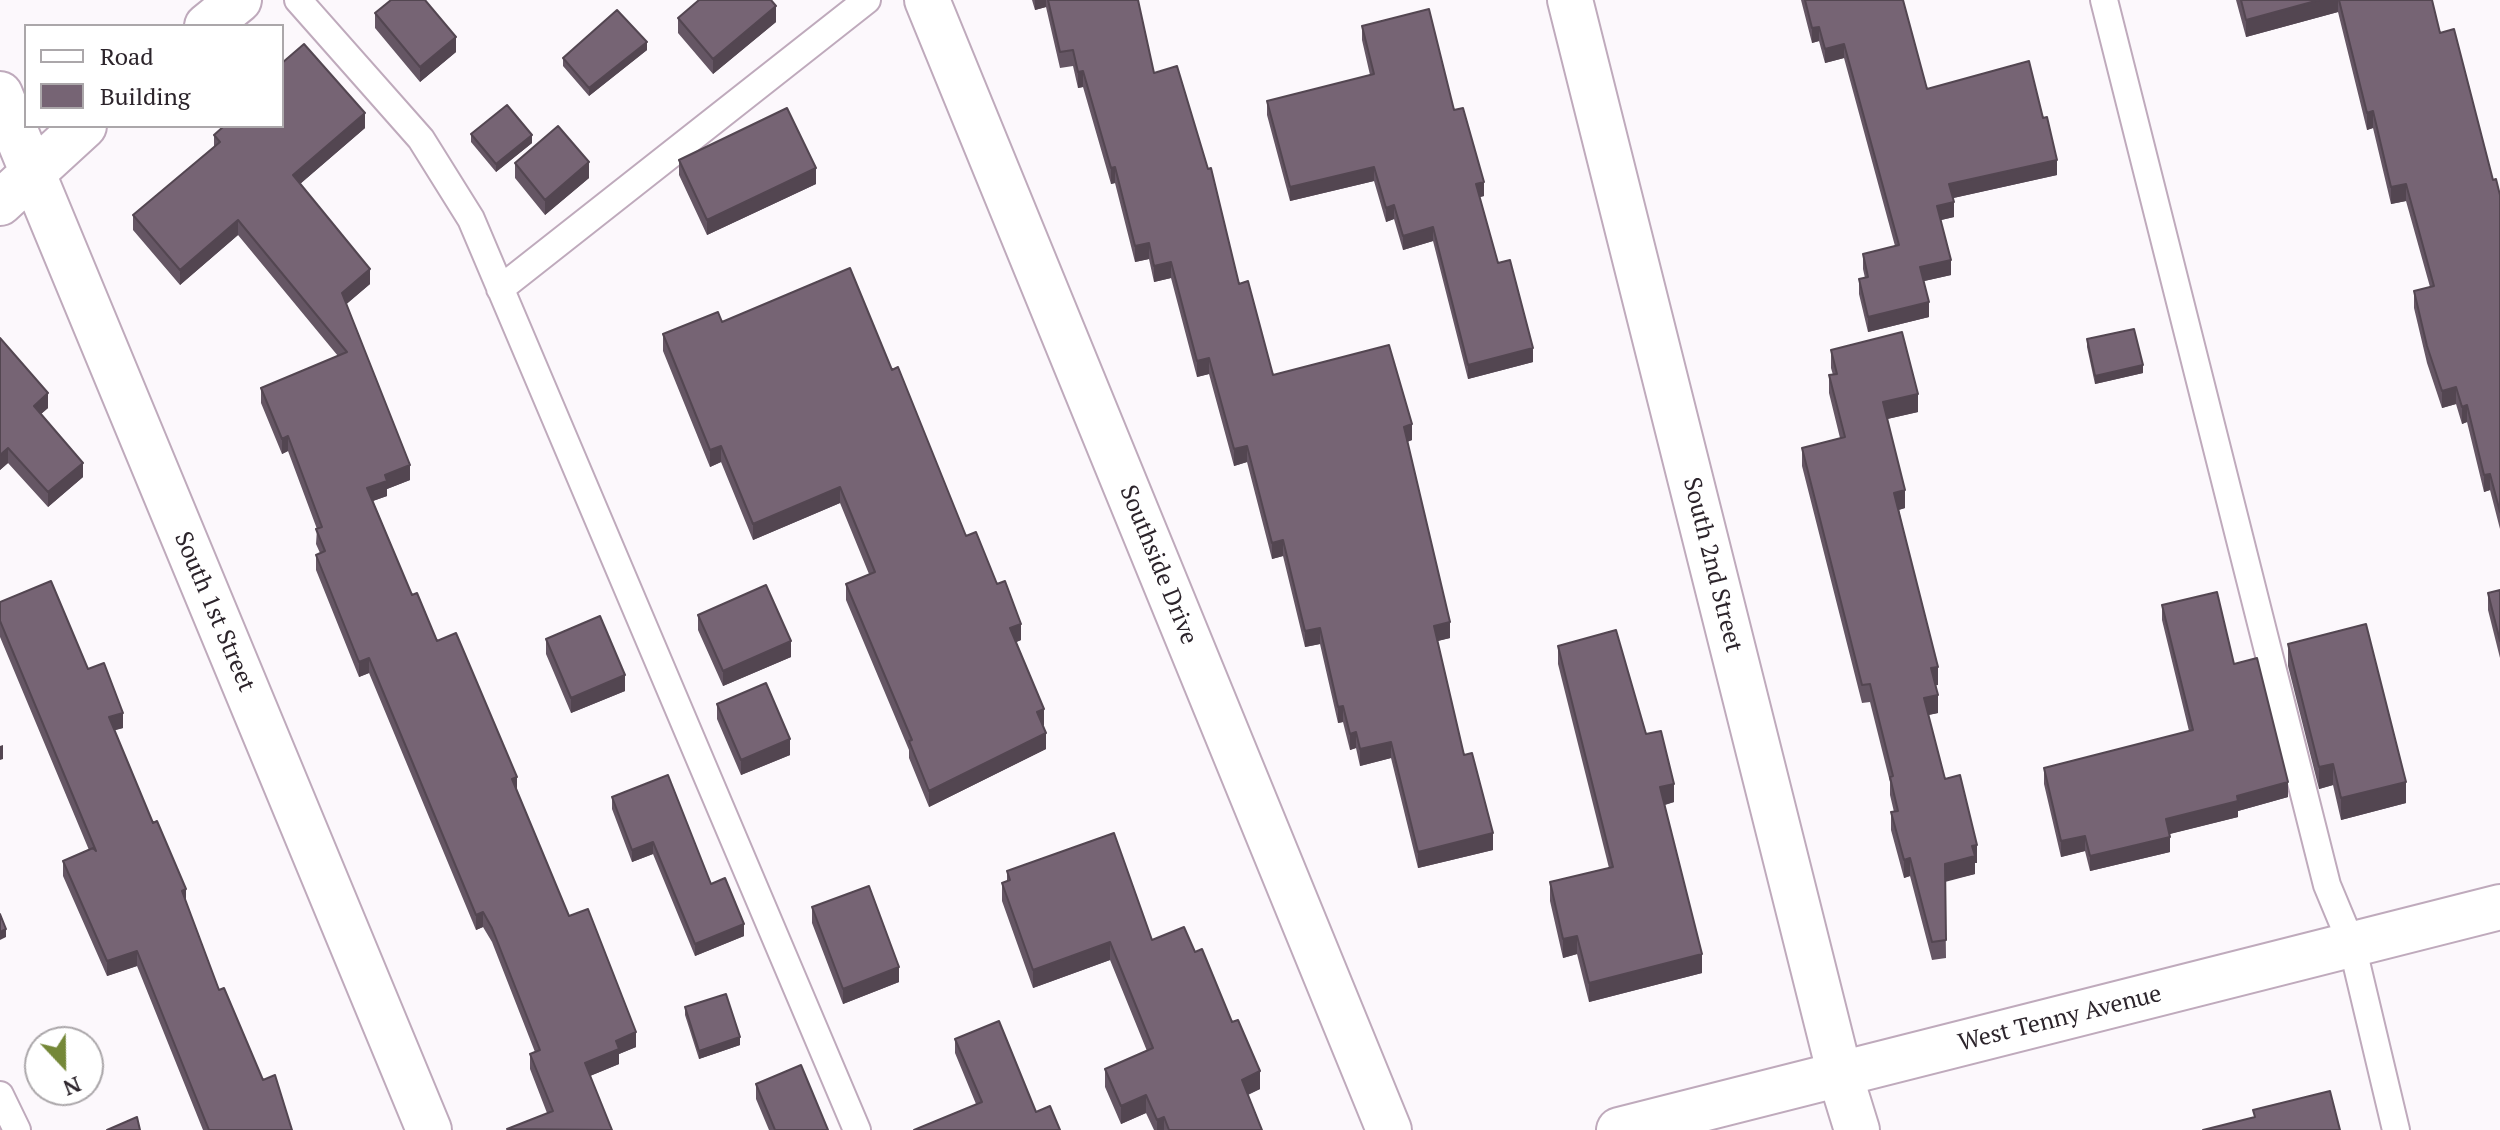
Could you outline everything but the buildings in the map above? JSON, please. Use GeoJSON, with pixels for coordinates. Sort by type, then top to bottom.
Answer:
{"type":"FeatureCollection","features":[{"type":"Feature","properties":{"kind":"street"},"geometry":{"type":"LineString","coordinates":[[209,24],[239,0]]}},
{"type":"Feature","properties":{"kind":"street","name":"Southside Drive"},"geometry":{"type":"LineString","coordinates":[[927,0],[1389,1130]]}},
{"type":"Feature","properties":{"kind":"street","name":"South 2nd Street"},"geometry":{"type":"LineString","coordinates":[[1570,0],[1840,1075],[1857,1130]]}},
{"type":"Feature","properties":{"kind":"street","name":"South 1st Street"},"geometry":{"type":"LineString","coordinates":[[0,94],[429,1130]]}},
{"type":"Feature","properties":{"kind":"street"},"geometry":{"type":"LineString","coordinates":[[0,203],[82,128]]}},
{"type":"Feature","properties":{"kind":"street","name":"West Tenny Avenue"},"geometry":{"type":"LineString","coordinates":[[1619,1130],[1741,1096],[1840,1075],[2500,909]]}},
{"type":"Feature","properties":{"kind":"lane"},"geometry":{"type":"LineString","coordinates":[[298,0],[421,139],[471,219],[857,1130]]}},
{"type":"Feature","properties":{"kind":"lane"},"geometry":{"type":"LineString","coordinates":[[500,289],[867,0]]}},
{"type":"Feature","properties":{"kind":"lane"},"geometry":{"type":"LineString","coordinates":[[2104,0],[2327,885],[2352,945],[2396,1130]]}},
{"type":"Feature","properties":{"kind":"lane"},"geometry":{"type":"LineString","coordinates":[[0,1095],[17,1130]]}}]}
